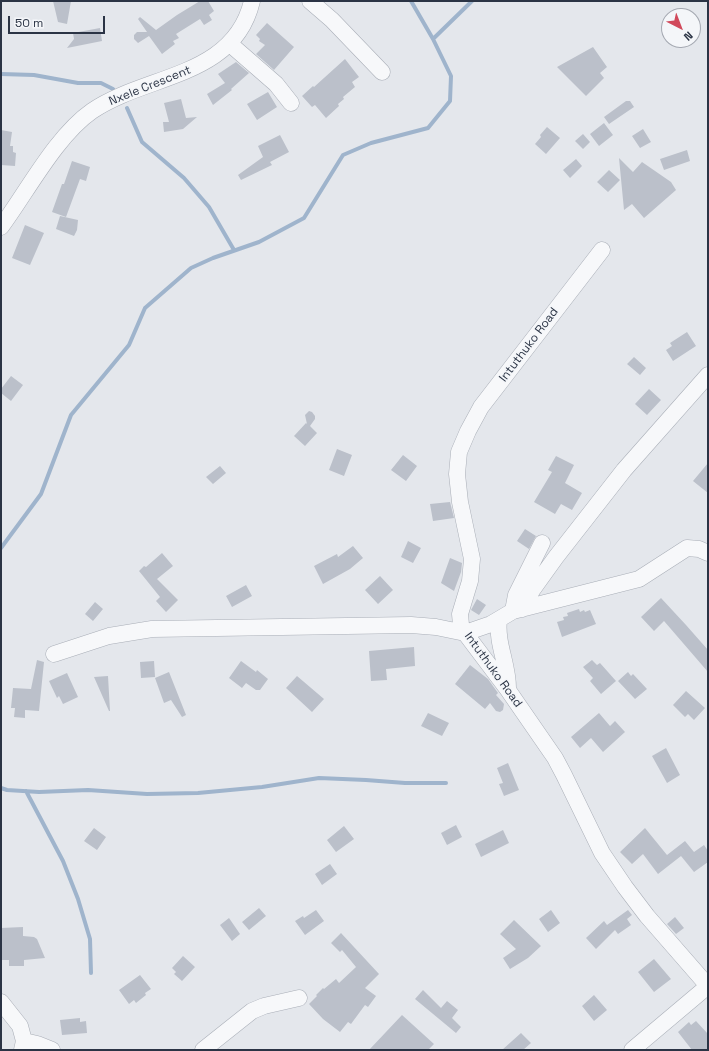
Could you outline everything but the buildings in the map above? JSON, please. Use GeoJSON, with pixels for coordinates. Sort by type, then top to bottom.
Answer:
{"type":"FeatureCollection","features":[{"type":"Feature","properties":{"kind":"street","name":"Nxele Crescent"},"geometry":{"type":"LineString","coordinates":[[1,227],[71,129],[92,112],[120,96],[197,67],[217,55],[230,44],[245,21],[252,1]]}},
{"type":"Feature","properties":{"kind":"street"},"geometry":{"type":"LineString","coordinates":[[310,1],[332,20],[382,72]]}},
{"type":"Feature","properties":{"kind":"street"},"geometry":{"type":"LineString","coordinates":[[230,44],[276,84],[291,103]]}},
{"type":"Feature","properties":{"kind":"street","name":"Intuthuko Road"},"geometry":{"type":"LineString","coordinates":[[602,250],[481,407],[459,452],[456,474],[460,502],[472,559],[470,581],[460,614],[461,625],[465,633],[508,690],[551,753],[564,775],[602,853],[625,887],[708,986]]}},
{"type":"Feature","properties":{"kind":"street"},"geometry":{"type":"LineString","coordinates":[[518,610],[556,557],[624,470],[708,375]]}},
{"type":"Feature","properties":{"kind":"street"},"geometry":{"type":"LineString","coordinates":[[518,610],[514,603],[516,595],[542,543]]}},
{"type":"Feature","properties":{"kind":"street"},"geometry":{"type":"LineString","coordinates":[[54,654],[109,636],[152,629],[411,625],[436,627],[465,633],[482,628],[518,610],[639,579],[687,548],[699,548],[708,553]]}},
{"type":"Feature","properties":{"kind":"street"},"geometry":{"type":"LineString","coordinates":[[499,620],[498,634],[507,670],[508,690]]}},
{"type":"Feature","properties":{"kind":"street"},"geometry":{"type":"LineString","coordinates":[[632,1050],[708,986]]}},
{"type":"Feature","properties":{"kind":"street"},"geometry":{"type":"LineString","coordinates":[[203,1050],[252,1012],[264,1006],[299,998]]}},
{"type":"Feature","properties":{"kind":"street"},"geometry":{"type":"LineString","coordinates":[[1,1002],[20,1026],[23,1045],[37,1044],[52,1050]]}},
{"type":"Feature","properties":{"kind":"waterway"},"geometry":{"type":"LineString","coordinates":[[411,1],[433,39]]}},
{"type":"Feature","properties":{"kind":"waterway"},"geometry":{"type":"LineString","coordinates":[[1,548],[41,494],[71,415],[129,345],[145,308],[191,268],[213,258],[259,242],[304,218],[343,155],[371,143],[428,128],[450,101],[451,76],[433,39],[472,1]]}},
{"type":"Feature","properties":{"kind":"waterway"},"geometry":{"type":"LineString","coordinates":[[1,74],[34,75],[78,83],[101,83],[113,89]]}},
{"type":"Feature","properties":{"kind":"waterway"},"geometry":{"type":"LineString","coordinates":[[127,108],[142,142],[184,178],[209,207],[234,250]]}},
{"type":"Feature","properties":{"kind":"waterway"},"geometry":{"type":"LineString","coordinates":[[1,788],[7,790],[39,792],[88,790],[147,794],[198,793],[262,787],[319,778],[405,783],[446,783]]}},
{"type":"Feature","properties":{"kind":"waterway"},"geometry":{"type":"LineString","coordinates":[[26,791],[63,861],[78,899],[90,939],[91,973]]}}]}
